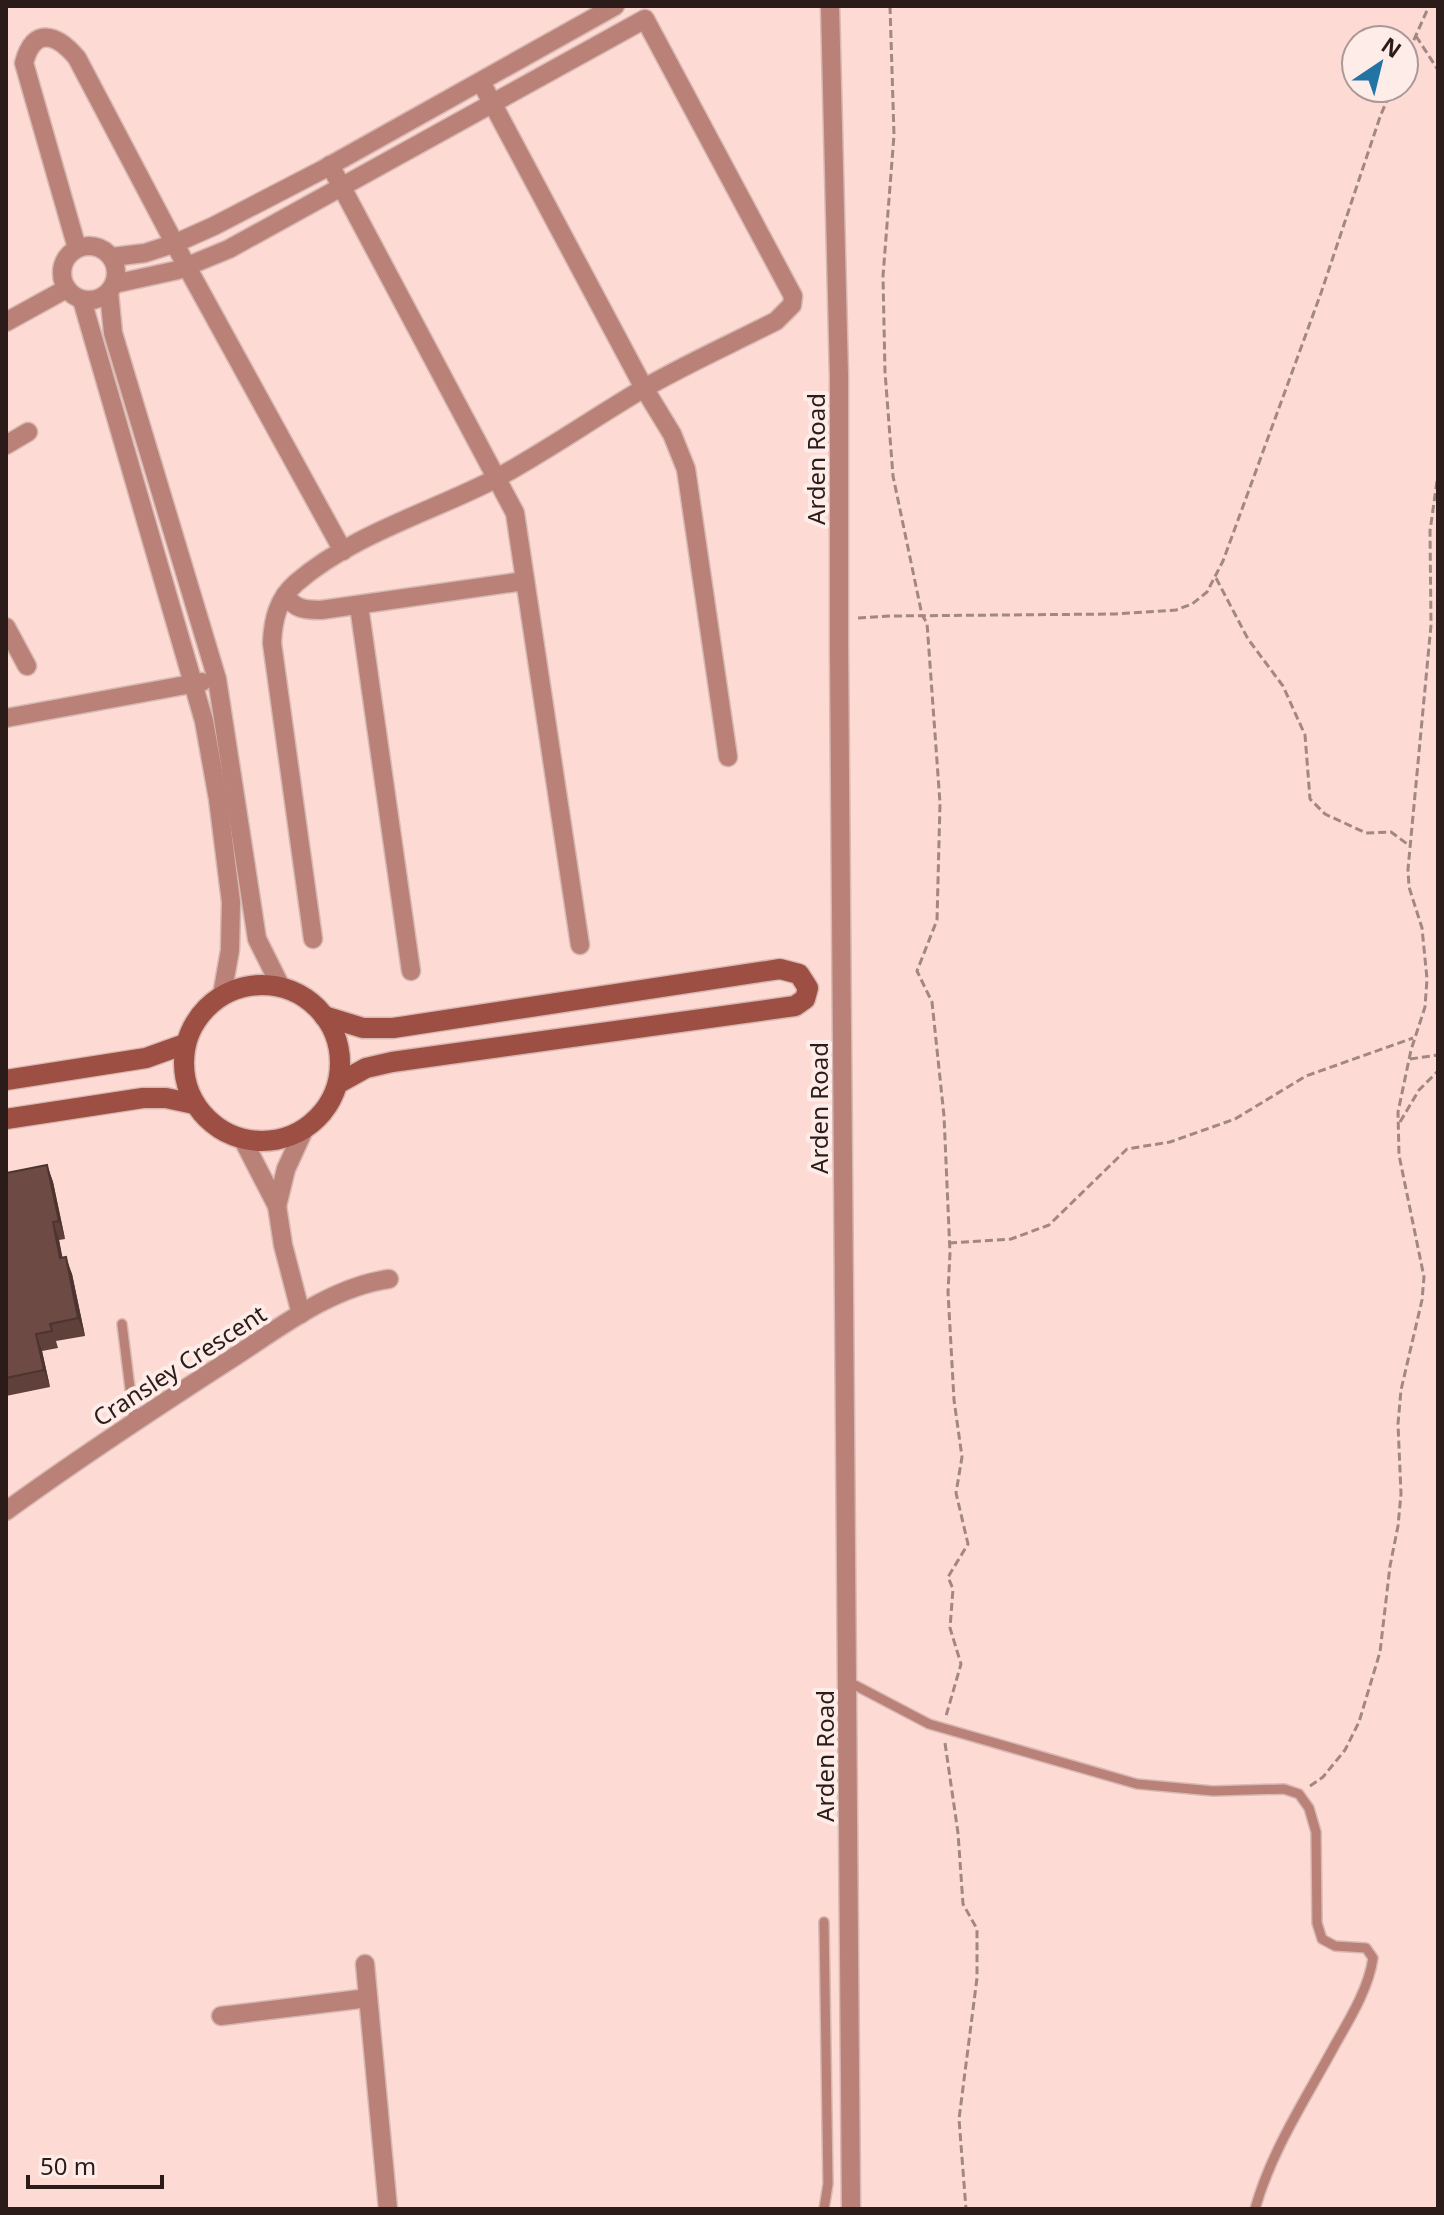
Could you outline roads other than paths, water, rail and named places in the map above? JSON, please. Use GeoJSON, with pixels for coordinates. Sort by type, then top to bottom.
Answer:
{"type":"FeatureCollection","features":[{"type":"Feature","properties":{"kind":"main road"},"geometry":{"type":"LineString","coordinates":[[324,1016],[363,1028],[393,1028],[780,969],[799,974],[808,988],[805,999],[795,1006],[392,1062],[366,1068],[339,1083]]}},
{"type":"Feature","properties":{"kind":"main road"},"geometry":{"type":"LineString","coordinates":[[251,985],[281,987],[309,1000],[330,1023],[341,1052],[339,1083],[326,1111],[303,1132],[274,1142],[243,1140],[215,1127],[194,1104],[184,1075],[185,1044],[198,1016],[222,995],[251,985]]}},
{"type":"Feature","properties":{"kind":"main road"},"geometry":{"type":"LineString","coordinates":[[6,1080],[146,1058],[185,1044]]}},
{"type":"Feature","properties":{"kind":"main road"},"geometry":{"type":"LineString","coordinates":[[6,1119],[143,1098],[166,1098],[194,1104]]}},
{"type":"Feature","properties":{"kind":"street"},"geometry":{"type":"LineString","coordinates":[[112,257],[145,253],[176,243],[330,165],[615,6]]}},
{"type":"Feature","properties":{"kind":"street","name":"Arden Road"},"geometry":{"type":"LineString","coordinates":[[830,6],[839,376],[851,2209]]}},
{"type":"Feature","properties":{"kind":"street"},"geometry":{"type":"LineString","coordinates":[[82,300],[101,298],[112,288],[187,267],[229,249],[493,104],[642,13],[793,296],[792,305],[776,321],[644,388],[496,478],[343,551],[311,571],[285,595],[275,615],[272,643],[313,939]]}},
{"type":"Feature","properties":{"kind":"street"},"geometry":{"type":"LineString","coordinates":[[77,248],[24,63],[27,50],[44,37],[53,37],[64,43],[77,58],[187,267],[343,551]]}},
{"type":"Feature","properties":{"kind":"street"},"geometry":{"type":"LineString","coordinates":[[481,82],[644,388],[672,434],[688,477],[728,757]]}},
{"type":"Feature","properties":{"kind":"street"},"geometry":{"type":"LineString","coordinates":[[330,165],[515,513],[580,945]]}},
{"type":"Feature","properties":{"kind":"street"},"geometry":{"type":"LineString","coordinates":[[222,995],[230,950],[231,902],[213,762],[204,721],[82,300],[66,289],[62,280],[64,261],[77,248],[96,246],[112,257],[117,275],[112,288],[113,333],[217,679],[257,939],[281,987]]}},
{"type":"Feature","properties":{"kind":"street"},"geometry":{"type":"LineString","coordinates":[[6,322],[66,289]]}},
{"type":"Feature","properties":{"kind":"street"},"geometry":{"type":"LineString","coordinates":[[6,445],[28,432]]}},
{"type":"Feature","properties":{"kind":"street"},"geometry":{"type":"LineString","coordinates":[[285,595],[292,604],[303,610],[359,606],[524,581]]}},
{"type":"Feature","properties":{"kind":"street"},"geometry":{"type":"LineString","coordinates":[[359,606],[411,971]]}},
{"type":"Feature","properties":{"kind":"street"},"geometry":{"type":"LineString","coordinates":[[6,627],[27,666]]}},
{"type":"Feature","properties":{"kind":"street"},"geometry":{"type":"LineString","coordinates":[[6,718],[217,679]]}},
{"type":"Feature","properties":{"kind":"street"},"geometry":{"type":"LineString","coordinates":[[277,1206],[286,1169],[303,1132]]}},
{"type":"Feature","properties":{"kind":"street"},"geometry":{"type":"LineString","coordinates":[[243,1140],[277,1206],[283,1245],[301,1314]]}},
{"type":"Feature","properties":{"kind":"street","name":"Cransley Crescent"},"geometry":{"type":"LineString","coordinates":[[6,1511],[134,1421],[301,1314],[349,1290],[389,1279]]}},
{"type":"Feature","properties":{"kind":"street"},"geometry":{"type":"LineString","coordinates":[[365,1964],[388,2209]]}},
{"type":"Feature","properties":{"kind":"street"},"geometry":{"type":"LineString","coordinates":[[221,2016],[368,1998]]}},
{"type":"Feature","properties":{"kind":"lane"},"geometry":{"type":"LineString","coordinates":[[122,1324],[134,1421]]}},
{"type":"Feature","properties":{"kind":"lane"},"geometry":{"type":"LineString","coordinates":[[847,1681],[942,1729],[1137,1784],[1213,1791],[1284,1789],[1299,1794],[1309,1808],[1316,1832],[1317,1923],[1322,1939],[1335,1946],[1366,1948],[1373,1958],[1372,1970],[1349,2020],[1273,2158],[1255,2209]]}},
{"type":"Feature","properties":{"kind":"lane"},"geometry":{"type":"LineString","coordinates":[[824,1922],[828,2184],[824,2209]]}}]}
